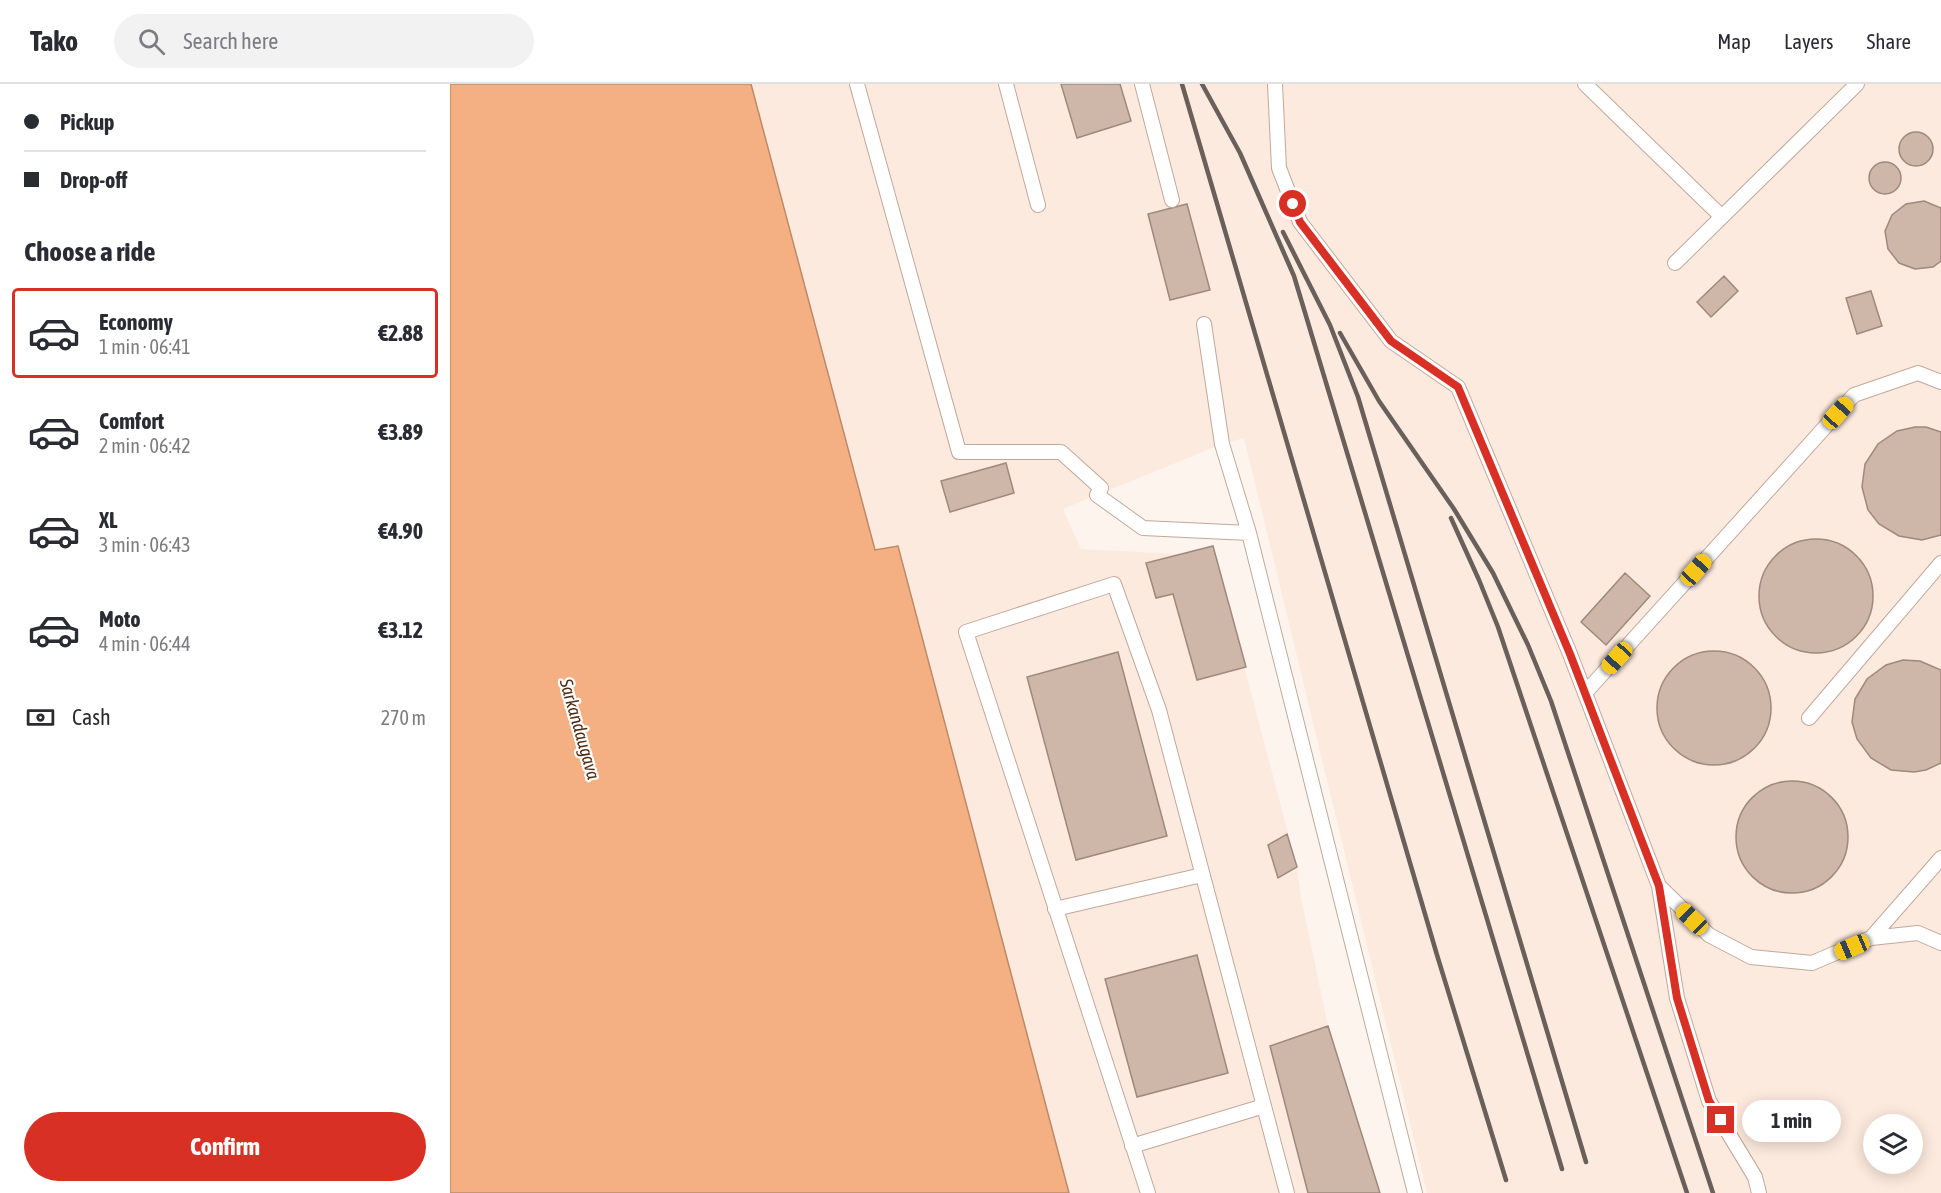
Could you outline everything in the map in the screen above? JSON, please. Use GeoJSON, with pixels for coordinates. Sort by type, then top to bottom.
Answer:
{"type":"FeatureCollection","features":[{"type":"Feature","properties":{"kind":"lane"},"geometry":{"type":"LineString","coordinates":[[857,84],[959,452],[1061,452],[1101,488],[1097,495],[1143,528],[1249,533]]}},
{"type":"Feature","properties":{"kind":"lane"},"geometry":{"type":"LineString","coordinates":[[1006,84],[1038,205]]}},
{"type":"Feature","properties":{"kind":"lane"},"geometry":{"type":"LineString","coordinates":[[1142,84],[1172,200]]}},
{"type":"Feature","properties":{"kind":"lane"},"geometry":{"type":"LineString","coordinates":[[1275,84],[1279,168],[1300,222],[1391,341],[1458,387],[1585,693],[1659,886],[1677,998],[1709,1101],[1755,1177],[1759,1193]]}},
{"type":"Feature","properties":{"kind":"lane"},"geometry":{"type":"LineString","coordinates":[[1675,263],[1857,84]]}},
{"type":"Feature","properties":{"kind":"lane"},"geometry":{"type":"LineString","coordinates":[[1588,85],[1721,216]]}},
{"type":"Feature","properties":{"kind":"lane"},"geometry":{"type":"LineString","coordinates":[[1204,324],[1222,444],[1249,533],[1415,1193]]}},
{"type":"Feature","properties":{"kind":"lane"},"geometry":{"type":"LineString","coordinates":[[1585,693],[1854,395],[1918,373],[1941,382]]}},
{"type":"Feature","properties":{"kind":"lane"},"geometry":{"type":"LineString","coordinates":[[1809,718],[1941,563]]}},
{"type":"Feature","properties":{"kind":"lane"},"geometry":{"type":"LineString","coordinates":[[1148,1193],[966,632],[1113,584],[1159,710],[1287,1193]]}},
{"type":"Feature","properties":{"kind":"lane"},"geometry":{"type":"LineString","coordinates":[[1871,938],[1941,858]]}},
{"type":"Feature","properties":{"kind":"lane"},"geometry":{"type":"LineString","coordinates":[[1055,909],[1202,875]]}},
{"type":"Feature","properties":{"kind":"lane"},"geometry":{"type":"LineString","coordinates":[[1659,886],[1708,935],[1751,957],[1812,963],[1871,938],[1918,933],[1941,943]]}},
{"type":"Feature","properties":{"kind":"lane"},"geometry":{"type":"LineString","coordinates":[[1132,1146],[1264,1106]]}},
{"type":"Feature","properties":{"kind":"shaded area"},"geometry":{"type":"Polygon","coordinates":[[[751,84],[1941,84],[1941,1193],[1427,1193],[1244,438],[1222,444],[1063,509],[1081,549],[1215,556],[1297,867],[1301,897],[1328,1026],[1380,1193],[1069,1193],[898,546],[875,551],[751,84]]]}},
{"type":"Feature","properties":{"kind":"water","name":"Sarkandaugava"},"geometry":{"type":"Polygon","coordinates":[[[450,84],[751,84],[875,550],[898,546],[1069,1193],[450,1193],[450,84]]]}},
{"type":"Feature","properties":{"kind":"building"},"geometry":{"type":"Polygon","coordinates":[[[1061,84],[1120,84],[1131,121],[1077,138],[1061,84]]]}},
{"type":"Feature","properties":{"kind":"building"},"geometry":{"type":"Polygon","coordinates":[[[1916,132],[1928,137],[1933,149],[1928,161],[1916,166],[1904,161],[1899,149],[1904,137],[1916,132]]]}},
{"type":"Feature","properties":{"kind":"building"},"geometry":{"type":"Polygon","coordinates":[[[1885,162],[1897,166],[1901,178],[1897,190],[1885,194],[1873,190],[1869,178],[1873,166],[1885,162]]]}},
{"type":"Feature","properties":{"kind":"building"},"geometry":{"type":"Polygon","coordinates":[[[1924,201],[1941,208],[1941,261],[1933,267],[1915,269],[1899,263],[1888,249],[1885,231],[1892,215],[1906,204],[1924,201]]]}},
{"type":"Feature","properties":{"kind":"building"},"geometry":{"type":"Polygon","coordinates":[[[1187,204],[1210,290],[1170,300],[1148,214],[1187,204]]]}},
{"type":"Feature","properties":{"kind":"building"},"geometry":{"type":"Polygon","coordinates":[[[1724,276],[1738,291],[1711,317],[1697,302],[1724,276]]]}},
{"type":"Feature","properties":{"kind":"building"},"geometry":{"type":"Polygon","coordinates":[[[1871,291],[1882,326],[1857,334],[1846,298],[1871,291]]]}},
{"type":"Feature","properties":{"kind":"building"},"geometry":{"type":"Polygon","coordinates":[[[1926,427],[1941,432],[1941,535],[1922,540],[1899,536],[1879,524],[1868,510],[1862,487],[1865,464],[1878,444],[1897,431],[1926,427]]]}},
{"type":"Feature","properties":{"kind":"building"},"geometry":{"type":"Polygon","coordinates":[[[1006,463],[1014,493],[950,512],[941,481],[1006,463]]]}},
{"type":"Feature","properties":{"kind":"building"},"geometry":{"type":"Polygon","coordinates":[[[1816,539],[1838,543],[1856,556],[1869,574],[1873,596],[1869,618],[1856,636],[1838,649],[1816,653],[1794,649],[1776,636],[1763,618],[1759,596],[1763,574],[1776,556],[1794,543],[1816,539]]]}},
{"type":"Feature","properties":{"kind":"building"},"geometry":{"type":"Polygon","coordinates":[[[1213,546],[1246,667],[1197,680],[1173,594],[1156,598],[1146,563],[1213,546]]]}},
{"type":"Feature","properties":{"kind":"building"},"geometry":{"type":"Polygon","coordinates":[[[1625,573],[1650,596],[1606,645],[1581,622],[1625,573]]]}},
{"type":"Feature","properties":{"kind":"building"},"geometry":{"type":"Polygon","coordinates":[[[1714,651],[1736,656],[1754,668],[1766,686],[1771,708],[1766,730],[1754,748],[1736,760],[1714,765],[1692,760],[1674,748],[1662,730],[1657,708],[1662,686],[1674,668],[1692,656],[1714,651]]]}},
{"type":"Feature","properties":{"kind":"building"},"geometry":{"type":"Polygon","coordinates":[[[1118,652],[1167,836],[1076,860],[1027,677],[1118,652]]]}},
{"type":"Feature","properties":{"kind":"building"},"geometry":{"type":"Polygon","coordinates":[[[1903,660],[1920,661],[1941,670],[1941,763],[1926,770],[1914,772],[1891,770],[1871,758],[1857,739],[1852,722],[1855,699],[1867,679],[1886,665],[1903,660]]]}},
{"type":"Feature","properties":{"kind":"building"},"geometry":{"type":"Polygon","coordinates":[[[1792,781],[1814,785],[1832,797],[1844,815],[1848,837],[1844,859],[1832,877],[1814,889],[1792,893],[1770,889],[1752,877],[1740,859],[1736,837],[1740,815],[1752,797],[1770,785],[1792,781]]]}},
{"type":"Feature","properties":{"kind":"building"},"geometry":{"type":"Polygon","coordinates":[[[1287,834],[1297,867],[1278,878],[1268,845],[1287,834]]]}},
{"type":"Feature","properties":{"kind":"building"},"geometry":{"type":"Polygon","coordinates":[[[1197,955],[1228,1073],[1137,1097],[1105,979],[1197,955]]]}},
{"type":"Feature","properties":{"kind":"building"},"geometry":{"type":"Polygon","coordinates":[[[1328,1026],[1380,1193],[1308,1193],[1270,1046],[1328,1026]]]}},
{"type":"Feature","properties":{"kind":"railway"},"geometry":{"type":"LineString","coordinates":[[1182,84],[1437,955],[1506,1180]]}},
{"type":"Feature","properties":{"kind":"railway"},"geometry":{"type":"LineString","coordinates":[[1202,84],[1240,153],[1294,276],[1562,1169]]}},
{"type":"Feature","properties":{"kind":"railway"},"geometry":{"type":"LineString","coordinates":[[1283,232],[1330,325],[1358,397],[1586,1162]]}},
{"type":"Feature","properties":{"kind":"railway"},"geometry":{"type":"LineString","coordinates":[[1340,333],[1379,401],[1454,509],[1493,573],[1528,645],[1551,701],[1713,1193]]}},
{"type":"Feature","properties":{"kind":"railway"},"geometry":{"type":"LineString","coordinates":[[1451,518],[1498,627],[1687,1193]]}},
{"type":"Feature","properties":{"kind":"route"},"geometry":{"type":"LineString","coordinates":[[1293,204],[1300,222],[1391,341],[1458,387],[1570,654],[1659,886],[1677,998],[1709,1101],[1721,1120]]}}]}
